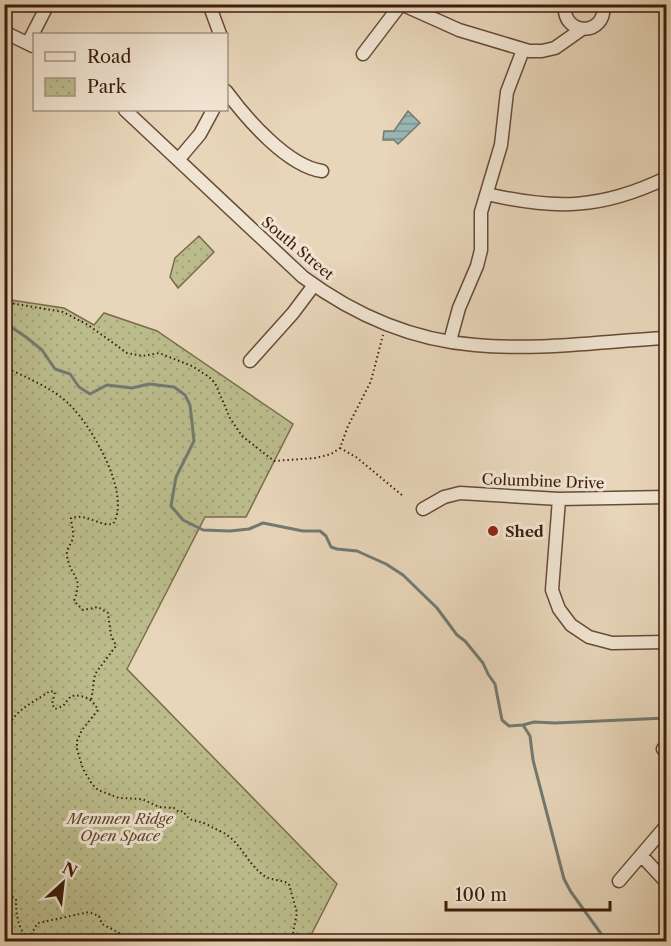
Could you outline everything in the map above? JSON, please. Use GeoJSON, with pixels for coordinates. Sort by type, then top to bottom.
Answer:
{"type":"FeatureCollection","features":[{"type":"Feature","properties":{"kind":"street"},"geometry":{"type":"LineString","coordinates":[[36,33],[48,4]]}},
{"type":"Feature","properties":{"kind":"street"},"geometry":{"type":"LineString","coordinates":[[209,4],[220,33]]}},
{"type":"Feature","properties":{"kind":"street"},"geometry":{"type":"LineString","coordinates":[[363,54],[401,4],[450,27],[523,50],[542,51],[555,48],[582,29]]}},
{"type":"Feature","properties":{"kind":"street"},"geometry":{"type":"LineString","coordinates":[[565,4],[564,13],[571,25],[582,29],[591,28],[601,20],[604,14],[603,4]]}},
{"type":"Feature","properties":{"kind":"street"},"geometry":{"type":"LineString","coordinates":[[4,32],[31,45]]}},
{"type":"Feature","properties":{"kind":"street"},"geometry":{"type":"LineString","coordinates":[[450,341],[456,315],[477,266],[481,250],[480,219],[501,145],[507,92],[523,50]]}},
{"type":"Feature","properties":{"kind":"street"},"geometry":{"type":"LineString","coordinates":[[228,94],[243,113],[284,153],[302,165],[322,171]]}},
{"type":"Feature","properties":{"kind":"street","name":"South Street"},"geometry":{"type":"LineString","coordinates":[[126,111],[314,285],[355,310],[385,323],[410,332],[472,345],[515,347],[666,338]]}},
{"type":"Feature","properties":{"kind":"street"},"geometry":{"type":"LineString","coordinates":[[178,160],[200,134],[212,111]]}},
{"type":"Feature","properties":{"kind":"street"},"geometry":{"type":"LineString","coordinates":[[487,194],[535,204],[576,205],[638,189],[666,178]]}},
{"type":"Feature","properties":{"kind":"street"},"geometry":{"type":"LineString","coordinates":[[250,361],[293,313],[314,285]]}},
{"type":"Feature","properties":{"kind":"street","name":"Columbine Drive"},"geometry":{"type":"LineString","coordinates":[[423,509],[444,497],[460,493],[559,499],[666,497]]}},
{"type":"Feature","properties":{"kind":"street"},"geometry":{"type":"LineString","coordinates":[[559,499],[552,590],[559,609],[572,625],[589,637],[612,643],[666,642]]}},
{"type":"Feature","properties":{"kind":"street"},"geometry":{"type":"LineString","coordinates":[[619,881],[666,826]]}},
{"type":"Feature","properties":{"kind":"street"},"geometry":{"type":"LineString","coordinates":[[640,855],[666,882]]}},
{"type":"Feature","properties":{"kind":"path"},"geometry":{"type":"LineString","coordinates":[[4,302],[63,312],[88,325],[127,352],[143,356],[159,354],[192,366],[215,383],[230,418],[242,436],[274,462],[316,458],[331,454],[340,448],[348,426],[371,381],[385,323]]}},
{"type":"Feature","properties":{"kind":"path"},"geometry":{"type":"LineString","coordinates":[[4,367],[68,403],[91,434],[113,474],[117,504],[116,520],[109,525],[83,516],[71,518],[74,536],[67,554],[71,570],[78,580],[79,587],[74,601],[83,610],[98,608],[108,613],[111,635],[116,646],[98,668],[93,680],[91,701]]}},
{"type":"Feature","properties":{"kind":"path"},"geometry":{"type":"LineString","coordinates":[[340,448],[356,457],[403,496]]}},
{"type":"Feature","properties":{"kind":"path"},"geometry":{"type":"LineString","coordinates":[[85,696],[92,688]]}},
{"type":"Feature","properties":{"kind":"path"},"geometry":{"type":"LineString","coordinates":[[4,788],[8,786],[12,778],[6,757],[6,731],[19,711],[50,691],[55,692],[52,704],[55,709],[63,706],[71,696],[85,696],[98,710],[82,730],[77,749],[83,769],[92,784],[98,790],[119,798],[142,799],[159,807],[183,811],[186,817],[194,822],[204,823],[231,838],[249,862],[264,876],[289,884],[297,913],[293,932],[295,942]]}},
{"type":"Feature","properties":{"kind":"path"},"geometry":{"type":"LineString","coordinates":[[4,897],[9,895],[16,899],[17,916],[26,936],[30,936],[38,923],[89,912],[99,916],[102,924],[125,936],[129,942]]}},
{"type":"Feature","properties":{"kind":"green space"},"geometry":{"type":"Polygon","coordinates":[[[199,236],[214,252],[178,288],[170,277],[175,258],[199,236]]]}},
{"type":"Feature","properties":{"kind":"green space","name":"Memmen Ridge Open Space"},"geometry":{"type":"Polygon","coordinates":[[[4,299],[64,308],[94,325],[104,313],[157,331],[293,424],[246,517],[205,517],[127,669],[337,884],[308,941],[5,941],[4,299]]]}},
{"type":"Feature","properties":{"kind":"water"},"geometry":{"type":"Polygon","coordinates":[[[408,111],[420,123],[398,144],[394,140],[383,140],[384,131],[394,131],[408,111]]]}},
{"type":"Feature","properties":{"kind":"waterway"},"geometry":{"type":"LineString","coordinates":[[4,326],[11,327],[26,337],[42,350],[55,369],[70,374],[79,387],[90,394],[107,385],[132,388],[149,384],[174,387],[185,395],[190,405],[194,441],[176,477],[171,506],[183,520],[203,530],[249,529],[263,523],[303,531],[320,531],[326,536],[331,547],[357,551],[386,564],[403,575],[437,608],[457,635],[483,663],[495,684],[502,720],[509,726],[523,725],[530,736],[533,760],[564,879],[607,942]]}},
{"type":"Feature","properties":{"kind":"waterway"},"geometry":{"type":"LineString","coordinates":[[523,725],[534,722],[666,718]]}},
{"type":"Feature","properties":{"kind":"place","name":"Shed"},"geometry":{"type":"Point","coordinates":[493,531]}}]}
